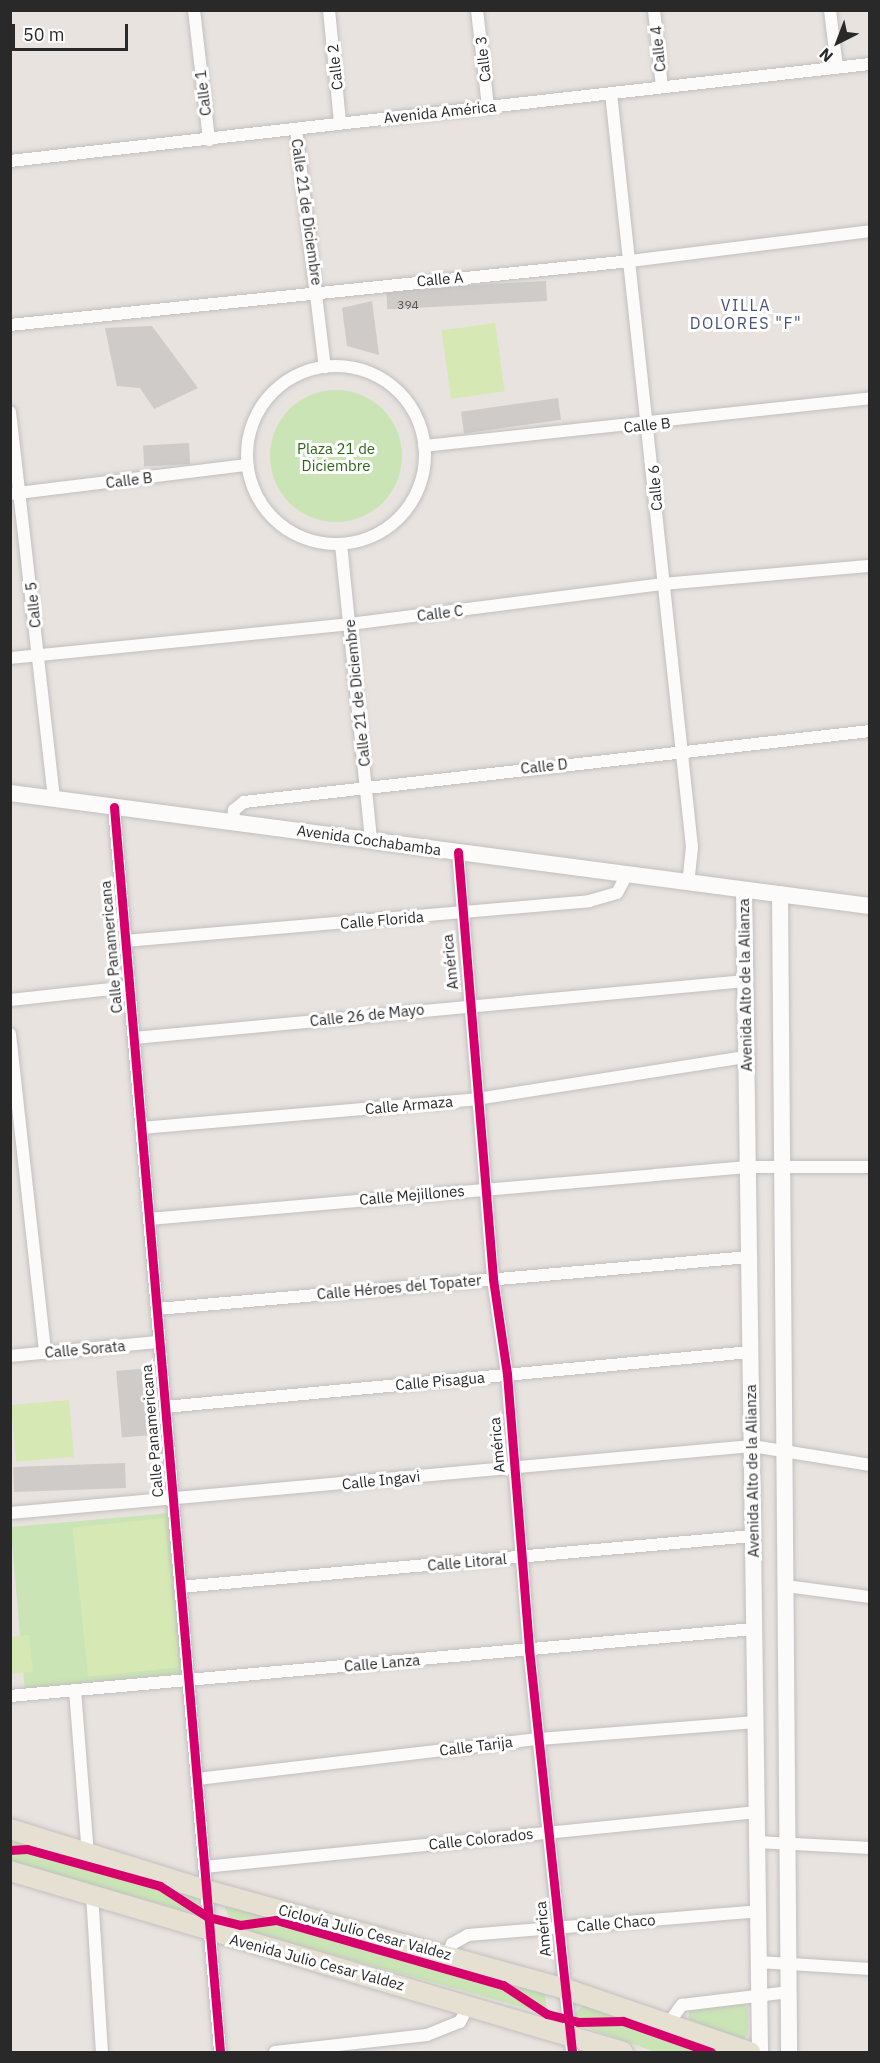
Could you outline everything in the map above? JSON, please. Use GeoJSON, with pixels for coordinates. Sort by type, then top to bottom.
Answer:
{"type":"FeatureCollection","features":[{"type":"Feature","properties":{"kind":"main road"},"geometry":{"type":"LineString","coordinates":[[10,1829],[206,1890],[448,1954],[563,1988],[750,2052]]}},
{"type":"Feature","properties":{"kind":"main road","name":"Avenida Julio Cesar Valdez"},"geometry":{"type":"LineString","coordinates":[[10,1871],[93,1894],[210,1932],[469,2004],[571,2044],[623,2052]]}},
{"type":"Feature","properties":{"kind":"street","name":"Calle 1"},"geometry":{"type":"LineString","coordinates":[[194,10],[209,140]]}},
{"type":"Feature","properties":{"kind":"street","name":"Calle 2"},"geometry":{"type":"LineString","coordinates":[[329,10],[340,123]]}},
{"type":"Feature","properties":{"kind":"street","name":"Calle 3"},"geometry":{"type":"LineString","coordinates":[[477,10],[488,107]]}},
{"type":"Feature","properties":{"kind":"street","name":"Calle 4"},"geometry":{"type":"LineString","coordinates":[[654,10],[662,87]]}},
{"type":"Feature","properties":{"kind":"street"},"geometry":{"type":"LineString","coordinates":[[830,10],[837,68]]}},
{"type":"Feature","properties":{"kind":"street","name":"Avenida América"},"geometry":{"type":"LineString","coordinates":[[10,161],[870,64]]}},
{"type":"Feature","properties":{"kind":"street","name":"Calle 6"},"geometry":{"type":"LineString","coordinates":[[610,93],[650,425],[663,584],[692,847],[688,883]]}},
{"type":"Feature","properties":{"kind":"street","name":"Calle 21 de Diciembre"},"geometry":{"type":"LineString","coordinates":[[296,129],[326,367]]}},
{"type":"Feature","properties":{"kind":"street","name":"Calle A"},"geometry":{"type":"LineString","coordinates":[[10,325],[318,291],[630,261],[870,231]]}},
{"type":"Feature","properties":{"kind":"street"},"geometry":{"type":"LineString","coordinates":[[326,367],[357,369],[397,391],[416,416],[424,446],[422,477],[409,507],[373,537],[342,544],[298,536],[273,519],[256,494],[247,465],[250,431],[266,400],[292,377],[326,367]]}},
{"type":"Feature","properties":{"kind":"street","name":"Calle B"},"geometry":{"type":"LineString","coordinates":[[424,446],[650,425],[870,398]]}},
{"type":"Feature","properties":{"kind":"street","name":"Calle 5"},"geometry":{"type":"LineString","coordinates":[[10,412],[15,494],[38,655],[54,799]]}},
{"type":"Feature","properties":{"kind":"street","name":"Calle B"},"geometry":{"type":"LineString","coordinates":[[15,494],[247,465]]}},
{"type":"Feature","properties":{"kind":"street","name":"Calle 21 de Diciembre"},"geometry":{"type":"LineString","coordinates":[[342,544],[371,841]]}},
{"type":"Feature","properties":{"kind":"street","name":"Calle C"},"geometry":{"type":"LineString","coordinates":[[10,658],[350,624],[663,584],[870,566]]}},
{"type":"Feature","properties":{"kind":"street","name":"Calle D"},"geometry":{"type":"LineString","coordinates":[[233,822],[234,810],[244,802],[366,785],[870,731]]}},
{"type":"Feature","properties":{"kind":"street","name":"Avenida Cochabamba"},"geometry":{"type":"LineString","coordinates":[[10,793],[870,906]]}},
{"type":"Feature","properties":{"kind":"street","name":"Calle Panamericana"},"geometry":{"type":"LineString","coordinates":[[114,807],[220,2052]]}},
{"type":"Feature","properties":{"kind":"street","name":"América"},"geometry":{"type":"LineString","coordinates":[[458,852],[460,913],[493,1279],[507,1374],[529,1649],[563,1988],[571,2044]]}},
{"type":"Feature","properties":{"kind":"street","name":"Calle Florida"},"geometry":{"type":"LineString","coordinates":[[125,941],[589,901],[617,892],[627,874]]}},
{"type":"Feature","properties":{"kind":"street","name":"Avenida Alto de la Alianza"},"geometry":{"type":"LineString","coordinates":[[744,890],[760,2052]]}},
{"type":"Feature","properties":{"kind":"street"},"geometry":{"type":"LineString","coordinates":[[780,894],[789,2052]]}},
{"type":"Feature","properties":{"kind":"street","name":"Calle 26 de Mayo"},"geometry":{"type":"LineString","coordinates":[[134,1038],[469,1004],[745,981]]}},
{"type":"Feature","properties":{"kind":"street"},"geometry":{"type":"LineString","coordinates":[[10,1000],[129,987]]}},
{"type":"Feature","properties":{"kind":"street"},"geometry":{"type":"LineString","coordinates":[[10,1034],[45,1353]]}},
{"type":"Feature","properties":{"kind":"street","name":"Calle Armaza"},"geometry":{"type":"LineString","coordinates":[[141,1128],[477,1099],[746,1057]]}},
{"type":"Feature","properties":{"kind":"street","name":"Calle Mejillones"},"geometry":{"type":"LineString","coordinates":[[149,1219],[748,1167],[870,1167]]}},
{"type":"Feature","properties":{"kind":"street","name":"Calle Héroes del Topater"},"geometry":{"type":"LineString","coordinates":[[157,1309],[749,1257]]}},
{"type":"Feature","properties":{"kind":"street","name":"Calle Sorata"},"geometry":{"type":"LineString","coordinates":[[10,1356],[159,1342]]}},
{"type":"Feature","properties":{"kind":"street","name":"Calle Pisagua"},"geometry":{"type":"LineString","coordinates":[[165,1407],[750,1352]]}},
{"type":"Feature","properties":{"kind":"street","name":"Calle Ingavi"},"geometry":{"type":"LineString","coordinates":[[10,1513],[752,1446],[870,1465]]}},
{"type":"Feature","properties":{"kind":"street","name":"Calle Litoral"},"geometry":{"type":"LineString","coordinates":[[180,1587],[753,1536]]}},
{"type":"Feature","properties":{"kind":"street"},"geometry":{"type":"LineString","coordinates":[[786,1586],[870,1597]]}},
{"type":"Feature","properties":{"kind":"street","name":"Calle Lanza"},"geometry":{"type":"LineString","coordinates":[[10,1696],[754,1629]]}},
{"type":"Feature","properties":{"kind":"street"},"geometry":{"type":"LineString","coordinates":[[75,1690],[88,1854]]}},
{"type":"Feature","properties":{"kind":"street","name":"Calle Tarija"},"geometry":{"type":"LineString","coordinates":[[197,1779],[539,1739],[756,1722]]}},
{"type":"Feature","properties":{"kind":"street","name":"Calle Colorados"},"geometry":{"type":"LineString","coordinates":[[204,1867],[757,1812]]}},
{"type":"Feature","properties":{"kind":"street"},"geometry":{"type":"LineString","coordinates":[[757,1842],[870,1848]]}},
{"type":"Feature","properties":{"kind":"street"},"geometry":{"type":"LineString","coordinates":[[93,1894],[102,2052]]}},
{"type":"Feature","properties":{"kind":"street","name":"Calle Chaco"},"geometry":{"type":"LineString","coordinates":[[448,1954],[452,1944],[468,1935],[758,1911]]}},
{"type":"Feature","properties":{"kind":"street"},"geometry":{"type":"LineString","coordinates":[[759,1962],[870,1969]]}},
{"type":"Feature","properties":{"kind":"street"},"geometry":{"type":"LineString","coordinates":[[668,2024],[682,2005],[789,1992]]}},
{"type":"Feature","properties":{"kind":"street"},"geometry":{"type":"LineString","coordinates":[[275,2052],[427,2036],[460,2022],[469,2004]]}},
{"type":"Feature","properties":{"kind":"green space"},"geometry":{"type":"Polygon","coordinates":[[[495,323],[505,391],[451,399],[442,331],[495,323]]]}},
{"type":"Feature","properties":{"kind":"green space","name":"Plaza 21 de Diciembre"},"geometry":{"type":"Polygon","coordinates":[[[336,390],[361,395],[383,409],[397,431],[402,456],[397,481],[383,503],[361,517],[336,522],[311,517],[289,503],[275,481],[270,456],[275,431],[289,409],[311,395],[336,390]]]}},
{"type":"Feature","properties":{"kind":"green space"},"geometry":{"type":"Polygon","coordinates":[[[69,1400],[74,1457],[16,1462],[11,1405],[69,1400]]]}},
{"type":"Feature","properties":{"kind":"green space"},"geometry":{"type":"Polygon","coordinates":[[[171,1513],[185,1675],[25,1689],[11,1527],[171,1513]]]}},
{"type":"Feature","properties":{"kind":"green space"},"geometry":{"type":"Polygon","coordinates":[[[164,1518],[180,1667],[88,1677],[73,1528],[164,1518]]]}},
{"type":"Feature","properties":{"kind":"green space"},"geometry":{"type":"Polygon","coordinates":[[[29,1635],[33,1672],[11,1674],[11,1637],[29,1635]]]}},
{"type":"Feature","properties":{"kind":"green space"},"geometry":{"type":"Polygon","coordinates":[[[10,1841],[194,1890],[201,1912],[197,1914],[11,1863],[10,1841]]]}},
{"type":"Feature","properties":{"kind":"green space"},"geometry":{"type":"Polygon","coordinates":[[[232,1903],[545,1993],[547,2014],[233,1927],[225,1907],[232,1903]]]}},
{"type":"Feature","properties":{"kind":"green space"},"geometry":{"type":"Polygon","coordinates":[[[585,2004],[724,2052],[655,2052],[580,2025],[574,2014],[585,2004]]]}},
{"type":"Feature","properties":{"kind":"green space"},"geometry":{"type":"Polygon","coordinates":[[[744,2004],[748,2007],[748,2034],[743,2040],[689,2019],[689,2010],[744,2004]]]}},
{"type":"Feature","properties":{"kind":"building"},"geometry":{"type":"Polygon","coordinates":[[[546,281],[547,301],[387,309],[386,289],[546,281]]]}},
{"type":"Feature","properties":{"kind":"building"},"geometry":{"type":"Polygon","coordinates":[[[372,301],[379,355],[347,346],[342,308],[372,301]]]}},
{"type":"Feature","properties":{"kind":"building"},"geometry":{"type":"Polygon","coordinates":[[[152,326],[198,388],[154,409],[140,388],[117,386],[105,328],[152,326]]]}},
{"type":"Feature","properties":{"kind":"building"},"geometry":{"type":"Polygon","coordinates":[[[558,398],[561,420],[464,433],[461,412],[558,398]]]}},
{"type":"Feature","properties":{"kind":"building"},"geometry":{"type":"Polygon","coordinates":[[[189,443],[190,464],[144,466],[143,445],[189,443]]]}},
{"type":"Feature","properties":{"kind":"building"},"geometry":{"type":"Polygon","coordinates":[[[149,1368],[155,1435],[122,1438],[116,1371],[149,1368]]]}},
{"type":"Feature","properties":{"kind":"building"},"geometry":{"type":"Polygon","coordinates":[[[125,1463],[126,1488],[14,1492],[13,1467],[125,1463]]]}},
{"type":"Feature","properties":{"kind":"cycle path"},"geometry":{"type":"LineString","coordinates":[[114,807],[220,2052]]}},
{"type":"Feature","properties":{"kind":"cycle path"},"geometry":{"type":"LineString","coordinates":[[458,852],[493,1279],[507,1374],[529,1649],[572,2052]]}},
{"type":"Feature","properties":{"kind":"cycle path","name":"Ciclovía Julio Cesar Valdez"},"geometry":{"type":"LineString","coordinates":[[10,1850],[27,1849],[160,1886],[208,1917],[240,1925],[276,1920],[503,1985],[547,2014],[578,2022],[623,2021],[711,2052]]}},
{"type":"Feature","properties":{"kind":"district","name":"VILLA DOLORES \"F\""},"geometry":{"type":"Point","coordinates":[746,314]}}]}
